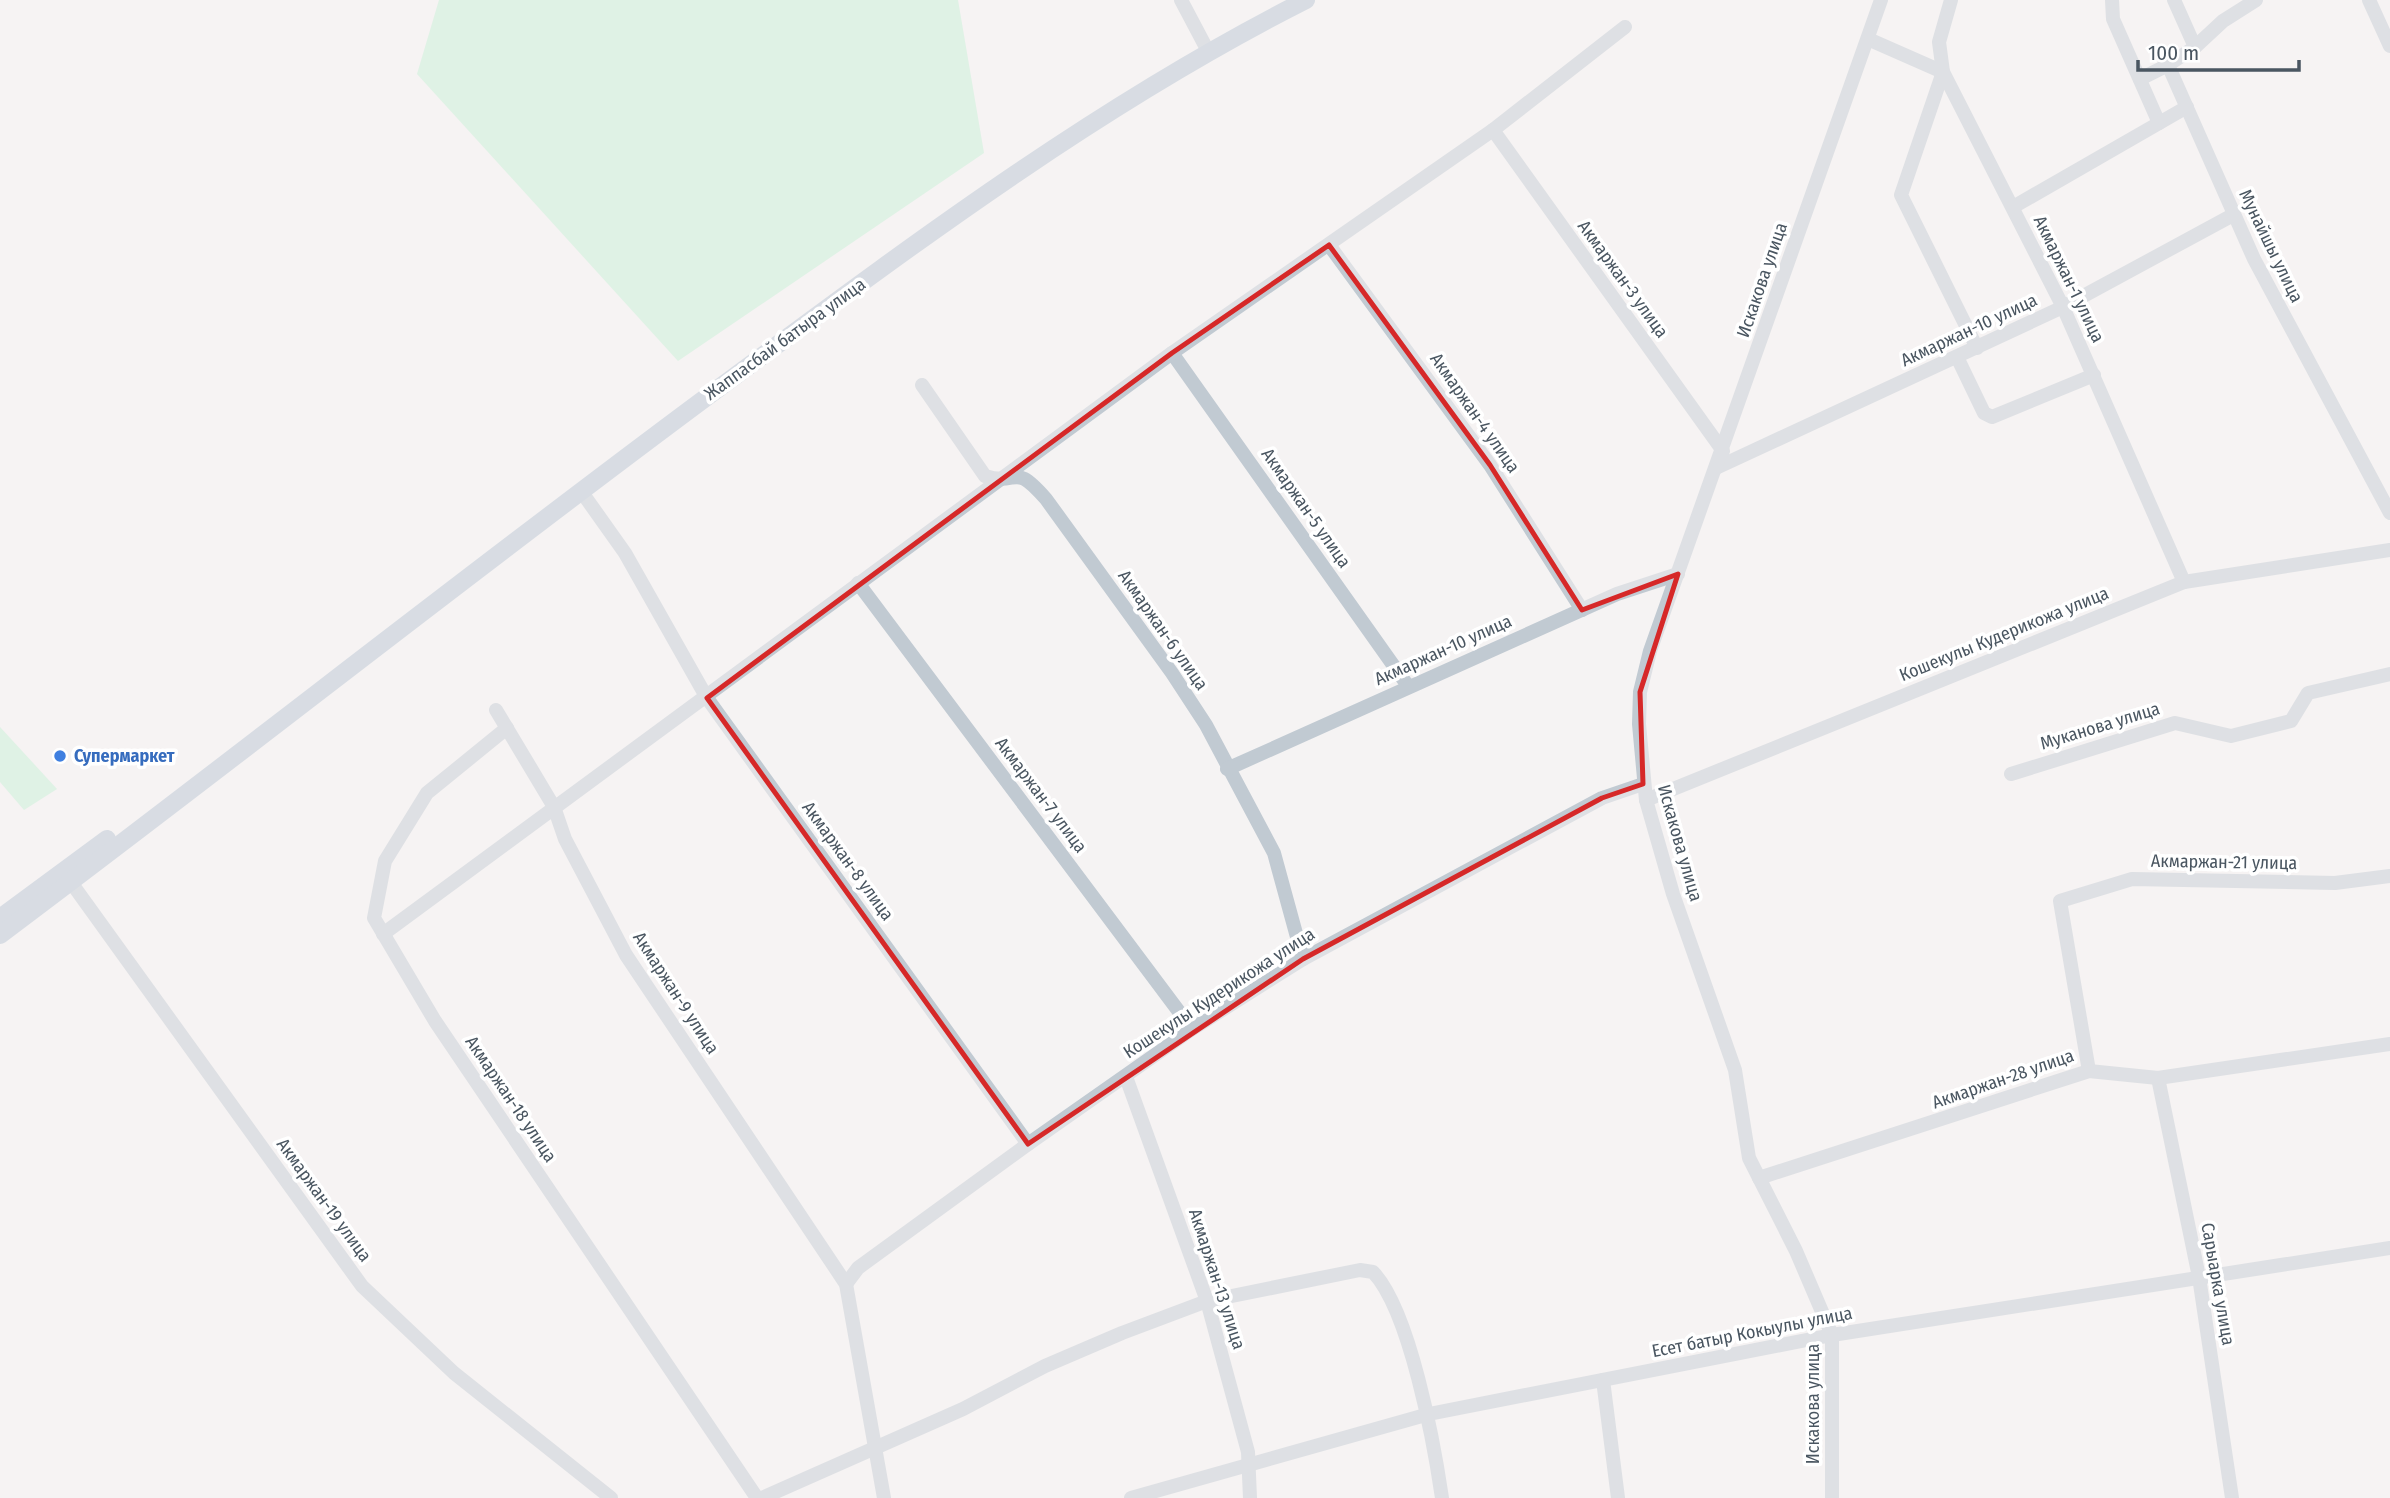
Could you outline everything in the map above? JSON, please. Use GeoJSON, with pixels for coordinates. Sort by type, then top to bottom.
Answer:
{"type":"FeatureCollection","features":[{"type":"Feature","properties":{"kind":"main road","name":"Жаппасбай батыра улица"},"geometry":{"type":"LineString","coordinates":[[64,876],[270,730],[288,713],[849,290],[1105,115],[1209,53],[1306,0]]}},
{"type":"Feature","properties":{"kind":"main road"},"geometry":{"type":"LineString","coordinates":[[0,902],[64,876]]}},
{"type":"Feature","properties":{"kind":"main road"},"geometry":{"type":"LineString","coordinates":[[0,918],[64,876]]}},
{"type":"Feature","properties":{"kind":"main road"},"geometry":{"type":"LineString","coordinates":[[0,935],[64,876]]}},
{"type":"Feature","properties":{"kind":"street"},"geometry":{"type":"LineString","coordinates":[[1181,0],[1209,53]]}},
{"type":"Feature","properties":{"kind":"street","name":"Искакова улица"},"geometry":{"type":"LineString","coordinates":[[1832,1498],[1832,1335],[1796,1251],[1749,1158],[1735,1070],[1673,894],[1646,800],[1639,724],[1640,692],[1650,651],[1881,0]]}},
{"type":"Feature","properties":{"kind":"street"},"geometry":{"type":"LineString","coordinates":[[1951,0],[1939,43],[1943,72],[1901,195],[1977,348]]}},
{"type":"Feature","properties":{"kind":"street"},"geometry":{"type":"LineString","coordinates":[[2112,0],[2113,19],[2160,123]]}},
{"type":"Feature","properties":{"kind":"street"},"geometry":{"type":"LineString","coordinates":[[2174,0],[2195,47]]}},
{"type":"Feature","properties":{"kind":"street"},"geometry":{"type":"LineString","coordinates":[[2140,79],[2195,47],[2223,21],[2256,0]]}},
{"type":"Feature","properties":{"kind":"street"},"geometry":{"type":"LineString","coordinates":[[2369,0],[2390,46]]}},
{"type":"Feature","properties":{"kind":"street"},"geometry":{"type":"LineString","coordinates":[[383,934],[1172,353],[1493,130],[1625,27]]}},
{"type":"Feature","properties":{"kind":"street"},"geometry":{"type":"LineString","coordinates":[[1868,39],[1943,72]]}},
{"type":"Feature","properties":{"kind":"street","name":"Мунайшы улица"},"geometry":{"type":"LineString","coordinates":[[2168,65],[2233,215],[2390,513]]}},
{"type":"Feature","properties":{"kind":"street","name":"Акмаржан-1 улица"},"geometry":{"type":"LineString","coordinates":[[1943,72],[2063,307],[2184,582]]}},
{"type":"Feature","properties":{"kind":"street"},"geometry":{"type":"LineString","coordinates":[[2013,207],[2187,107]]}},
{"type":"Feature","properties":{"kind":"street","name":"Акмаржан-3 улица"},"geometry":{"type":"LineString","coordinates":[[1493,130],[1723,451]]}},
{"type":"Feature","properties":{"kind":"street","name":"Акмаржан-10 улица"},"geometry":{"type":"LineString","coordinates":[[1717,468],[2063,307],[2233,215]]}},
{"type":"Feature","properties":{"kind":"street","name":"Акмаржан-4 улица"},"geometry":{"type":"LineString","coordinates":[[1329,245],[1490,465],[1581,610]]}},
{"type":"Feature","properties":{"kind":"street","name":"Акмаржан-5 улица"},"geometry":{"type":"LineString","coordinates":[[1172,353],[1408,686]]}},
{"type":"Feature","properties":{"kind":"street"},"geometry":{"type":"LineString","coordinates":[[1956,357],[1984,413],[1992,417],[2094,376]]}},
{"type":"Feature","properties":{"kind":"street"},"geometry":{"type":"LineString","coordinates":[[922,386],[985,476],[998,480]]}},
{"type":"Feature","properties":{"kind":"street","name":"Акмаржан-6 улица"},"geometry":{"type":"LineString","coordinates":[[998,480],[1017,475],[1029,480],[1046,499],[1172,673],[1206,725],[1274,853],[1303,959]]}},
{"type":"Feature","properties":{"kind":"street","name":"Акмаржан-8 улица"},"geometry":{"type":"LineString","coordinates":[[581,491],[649,593],[707,698],[1028,1144]]}},
{"type":"Feature","properties":{"kind":"street","name":"Кошекулы Кудерикожа улица"},"geometry":{"type":"LineString","coordinates":[[1646,800],[2184,582],[2390,550]]}},
{"type":"Feature","properties":{"kind":"street","name":"Акмаржан-10 улица"},"geometry":{"type":"LineString","coordinates":[[1227,769],[1581,610],[1650,581],[1678,574]]}},
{"type":"Feature","properties":{"kind":"street","name":"Акмаржан-7 улица"},"geometry":{"type":"LineString","coordinates":[[858,583],[1192,1029]]}},
{"type":"Feature","properties":{"kind":"street","name":"Муканова улица"},"geometry":{"type":"LineString","coordinates":[[2011,774],[2175,723],[2231,736],[2291,721],[2308,693],[2390,674]]}},
{"type":"Feature","properties":{"kind":"street","name":"Акмаржан-9 улица"},"geometry":{"type":"LineString","coordinates":[[496,710],[554,807],[565,839],[626,955],[846,1284]]}},
{"type":"Feature","properties":{"kind":"street","name":"Акмаржан-18 улица"},"geometry":{"type":"LineString","coordinates":[[507,727],[427,793],[385,861],[374,918],[435,1020],[760,1498]]}},
{"type":"Feature","properties":{"kind":"street","name":"Кошекулы Кудерикожа улица"},"geometry":{"type":"LineString","coordinates":[[846,1284],[858,1268],[1028,1144],[1192,1029],[1303,959],[1602,797],[1643,784]]}},
{"type":"Feature","properties":{"kind":"street","name":"Акмаржан-19 улица"},"geometry":{"type":"LineString","coordinates":[[64,876],[362,1286],[454,1373],[611,1498]]}},
{"type":"Feature","properties":{"kind":"street","name":"Акмаржан-21 улица"},"geometry":{"type":"LineString","coordinates":[[2089,1071],[2060,901],[2132,879],[2335,883],[2390,876]]}},
{"type":"Feature","properties":{"kind":"street","name":"Акмаржан-28 улица"},"geometry":{"type":"LineString","coordinates":[[1759,1178],[2089,1071],[2158,1078],[2390,1044]]}},
{"type":"Feature","properties":{"kind":"street","name":"Акмаржан-13 улица"},"geometry":{"type":"LineString","coordinates":[[1126,1077],[1207,1301],[1248,1452],[1251,1498]]}},
{"type":"Feature","properties":{"kind":"street","name":"Сарыарка улица"},"geometry":{"type":"LineString","coordinates":[[2158,1078],[2199,1278],[2232,1498]]}},
{"type":"Feature","properties":{"kind":"street","name":"Есет батыр Кокыулы улица"},"geometry":{"type":"LineString","coordinates":[[1131,1498],[1429,1415],[1832,1335],[2199,1278],[2389,1252]]}},
{"type":"Feature","properties":{"kind":"street"},"geometry":{"type":"LineString","coordinates":[[760,1498],[963,1409],[1045,1366],[1207,1301],[1324,1275],[1360,1270],[1373,1272],[1382,1281],[1401,1327],[1429,1415],[1443,1498]]}},
{"type":"Feature","properties":{"kind":"street"},"geometry":{"type":"LineString","coordinates":[[846,1284],[884,1498]]}},
{"type":"Feature","properties":{"kind":"street"},"geometry":{"type":"LineString","coordinates":[[1603,1380],[1618,1498]]}},
{"type":"Feature","properties":{"kind":"highlighted area"},"geometry":{"type":"Polygon","coordinates":[[[1329,245],[1490,465],[1582,610],[1678,574],[1640,692],[1643,784],[1602,798],[1303,959],[1028,1144],[707,698],[1172,353],[1329,245]]]}},
{"type":"Feature","properties":{"kind":"green space"},"geometry":{"type":"Polygon","coordinates":[[[439,0],[958,0],[984,153],[678,361],[417,74],[439,0]]]}},
{"type":"Feature","properties":{"kind":"green space"},"geometry":{"type":"Polygon","coordinates":[[[0,727],[57,789],[24,810],[0,782],[0,727]]]}},
{"type":"Feature","properties":{"kind":"place","name":"Супермаркет"},"geometry":{"type":"Point","coordinates":[60,756]}}]}
